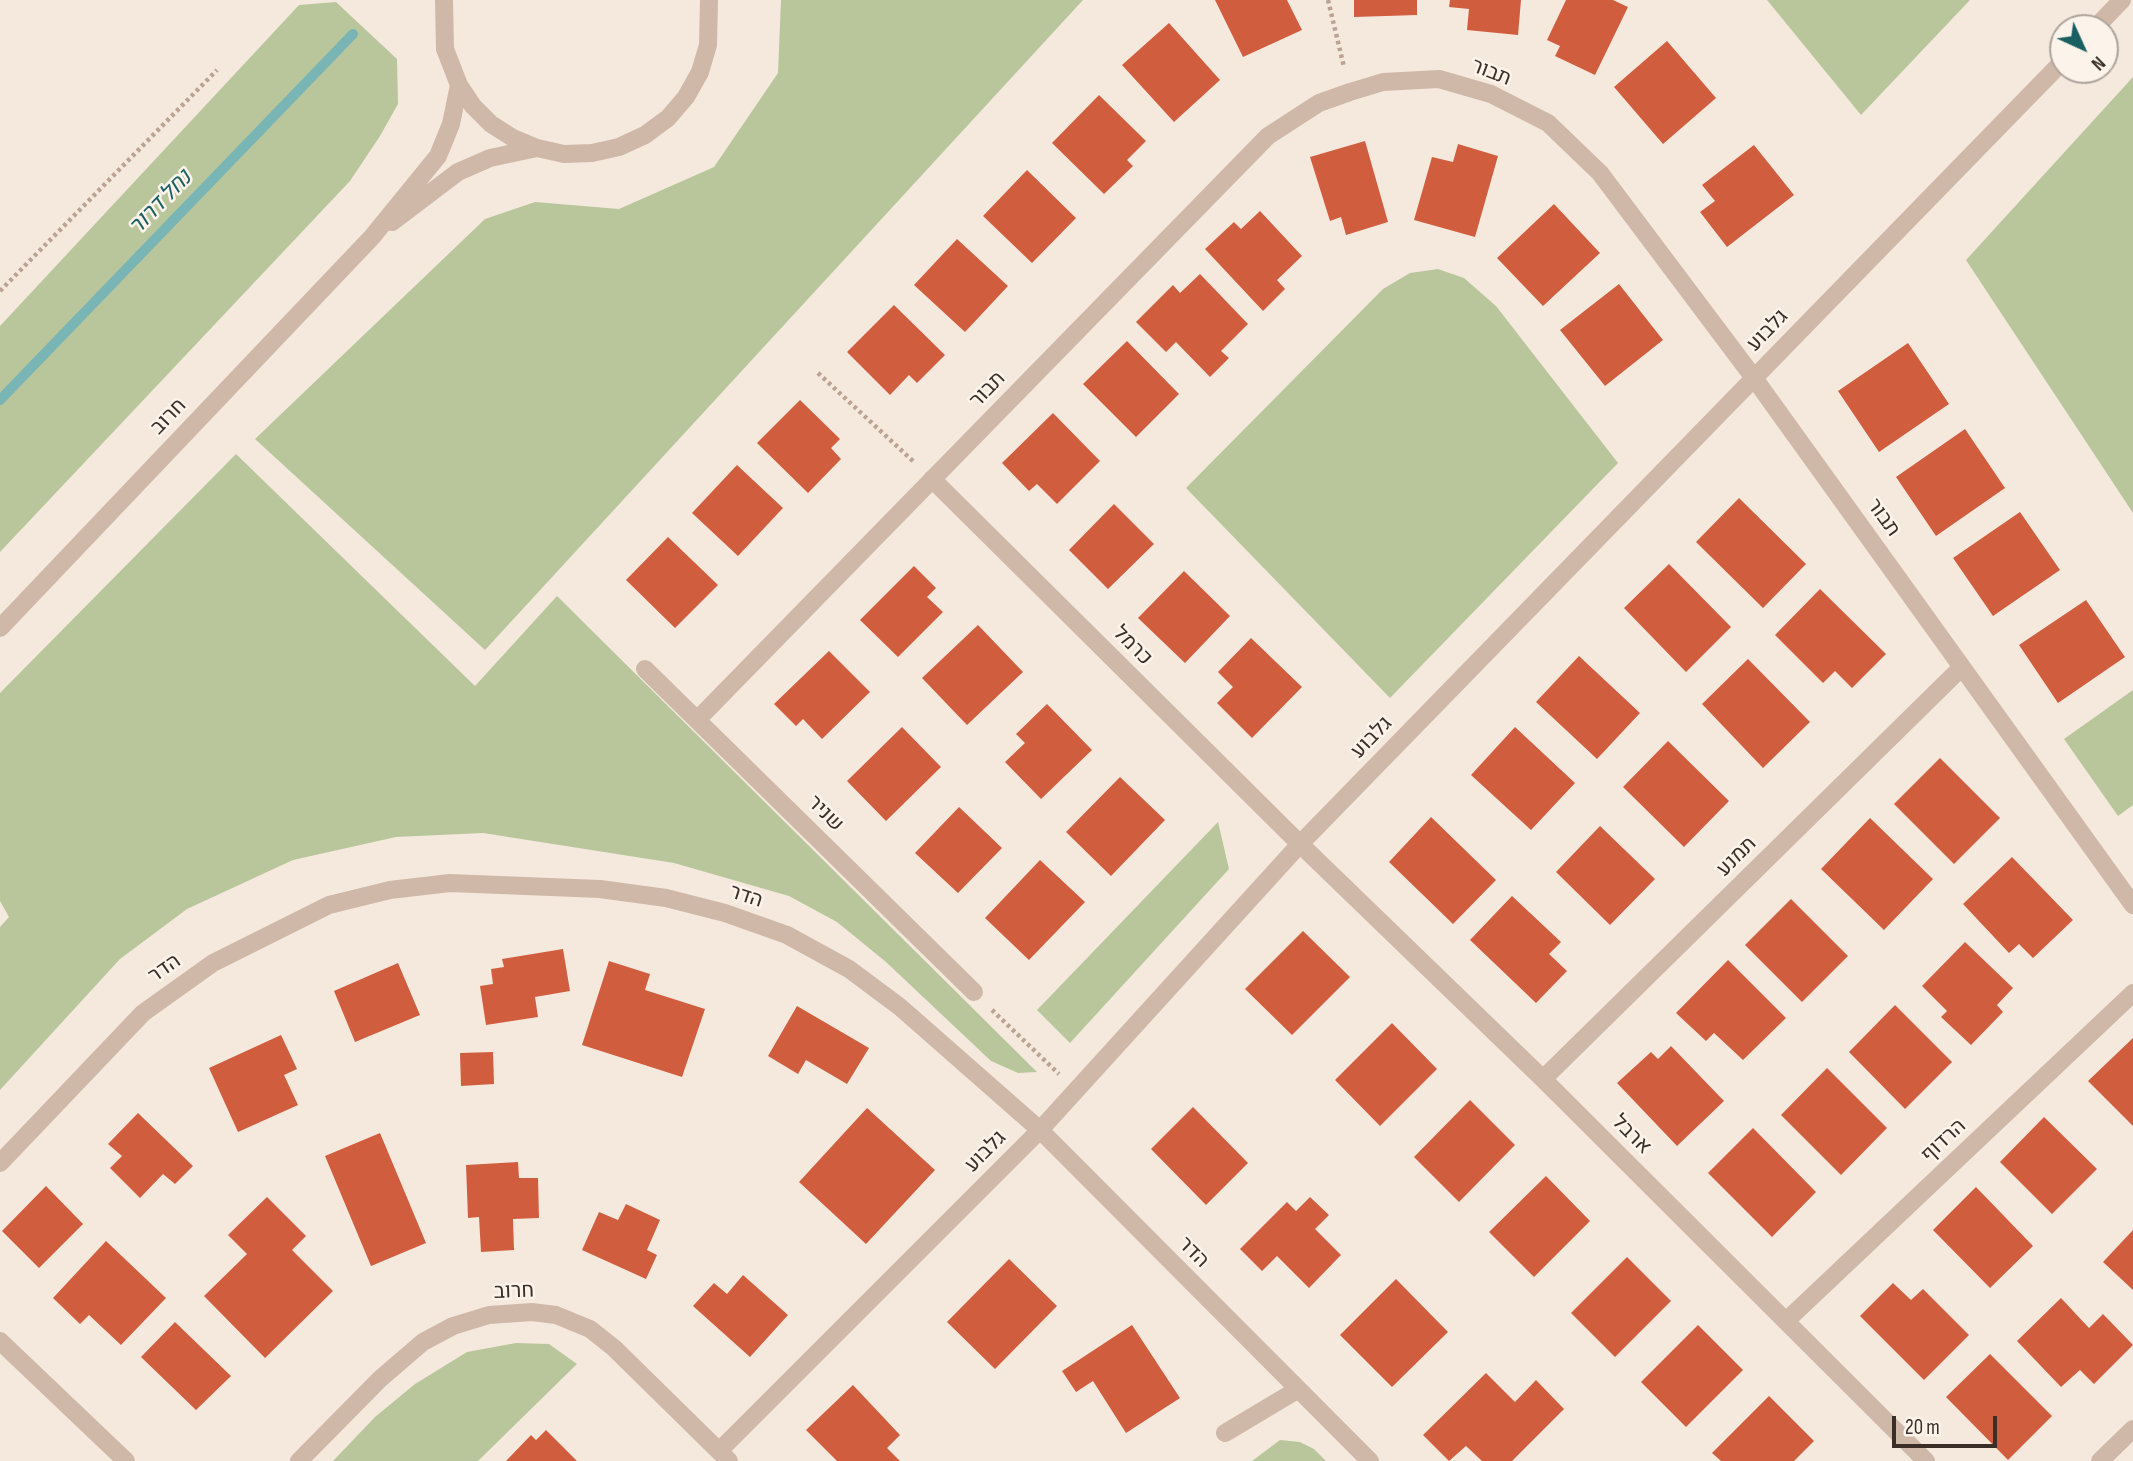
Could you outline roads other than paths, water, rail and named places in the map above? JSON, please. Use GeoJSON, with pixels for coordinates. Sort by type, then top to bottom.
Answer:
{"type":"FeatureCollection","features":[{"type":"Feature","properties":{"kind":"street"},"geometry":{"type":"LineString","coordinates":[[428,0],[442,29]]}},
{"type":"Feature","properties":{"kind":"street"},"geometry":{"type":"LineString","coordinates":[[444,0],[442,29],[445,48],[459,85],[473,106],[491,124],[537,148],[564,154],[592,153],[637,139],[668,118],[686,97],[700,72],[708,45],[709,0]]}},
{"type":"Feature","properties":{"kind":"street"},"geometry":{"type":"LineString","coordinates":[[2108,14],[2122,0]]}},
{"type":"Feature","properties":{"kind":"street","name":"גלבוע"},"geometry":{"type":"LineString","coordinates":[[724,1456],[1040,1130],[1300,844],[2049,75]]}},
{"type":"Feature","properties":{"kind":"street","name":"תבור"},"geometry":{"type":"LineString","coordinates":[[697,720],[1268,136],[1319,103],[1350,92],[1382,82],[1439,79],[1491,94],[1548,123],[1600,173],[1754,378],[2133,905]]}},
{"type":"Feature","properties":{"kind":"street","name":"חרוב"},"geometry":{"type":"LineString","coordinates":[[0,628],[372,237],[438,156],[451,124],[459,85]]}},
{"type":"Feature","properties":{"kind":"street","name":"חרוב"},"geometry":{"type":"LineString","coordinates":[[372,237],[458,172],[490,158],[537,148]]}},
{"type":"Feature","properties":{"kind":"street","name":"כרמל"},"geometry":{"type":"LineString","coordinates":[[932,479],[1300,844]]}},
{"type":"Feature","properties":{"kind":"street","name":"תמנע"},"geometry":{"type":"LineString","coordinates":[[1544,1079],[1962,667]]}},
{"type":"Feature","properties":{"kind":"street","name":"שניר"},"geometry":{"type":"LineString","coordinates":[[645,669],[974,992]]}},
{"type":"Feature","properties":{"kind":"street","name":"ארבל"},"geometry":{"type":"LineString","coordinates":[[1300,844],[1544,1079],[1926,1461]]}},
{"type":"Feature","properties":{"kind":"street","name":"הדר"},"geometry":{"type":"LineString","coordinates":[[0,1163],[143,1013],[213,963],[329,905],[390,890],[450,883],[572,887],[666,898],[725,913],[787,935],[849,969],[900,1007],[1040,1130],[1370,1461]]}},
{"type":"Feature","properties":{"kind":"street","name":"הרדוף"},"geometry":{"type":"LineString","coordinates":[[1786,1321],[2133,993]]}},
{"type":"Feature","properties":{"kind":"street","name":"חרוב"},"geometry":{"type":"LineString","coordinates":[[299,1461],[380,1379],[423,1342],[453,1326],[489,1315],[532,1312],[556,1315],[590,1329],[614,1348],[724,1456]]}},
{"type":"Feature","properties":{"kind":"street"},"geometry":{"type":"LineString","coordinates":[[0,1341],[126,1461]]}},
{"type":"Feature","properties":{"kind":"street"},"geometry":{"type":"LineString","coordinates":[[1225,1433],[1297,1390]]}},
{"type":"Feature","properties":{"kind":"street"},"geometry":{"type":"LineString","coordinates":[[2100,1461],[2133,1429]]}},
{"type":"Feature","properties":{"kind":"waterway","name":"נחל דרור"},"geometry":{"type":"LineString","coordinates":[[0,400],[353,34]]}}]}
